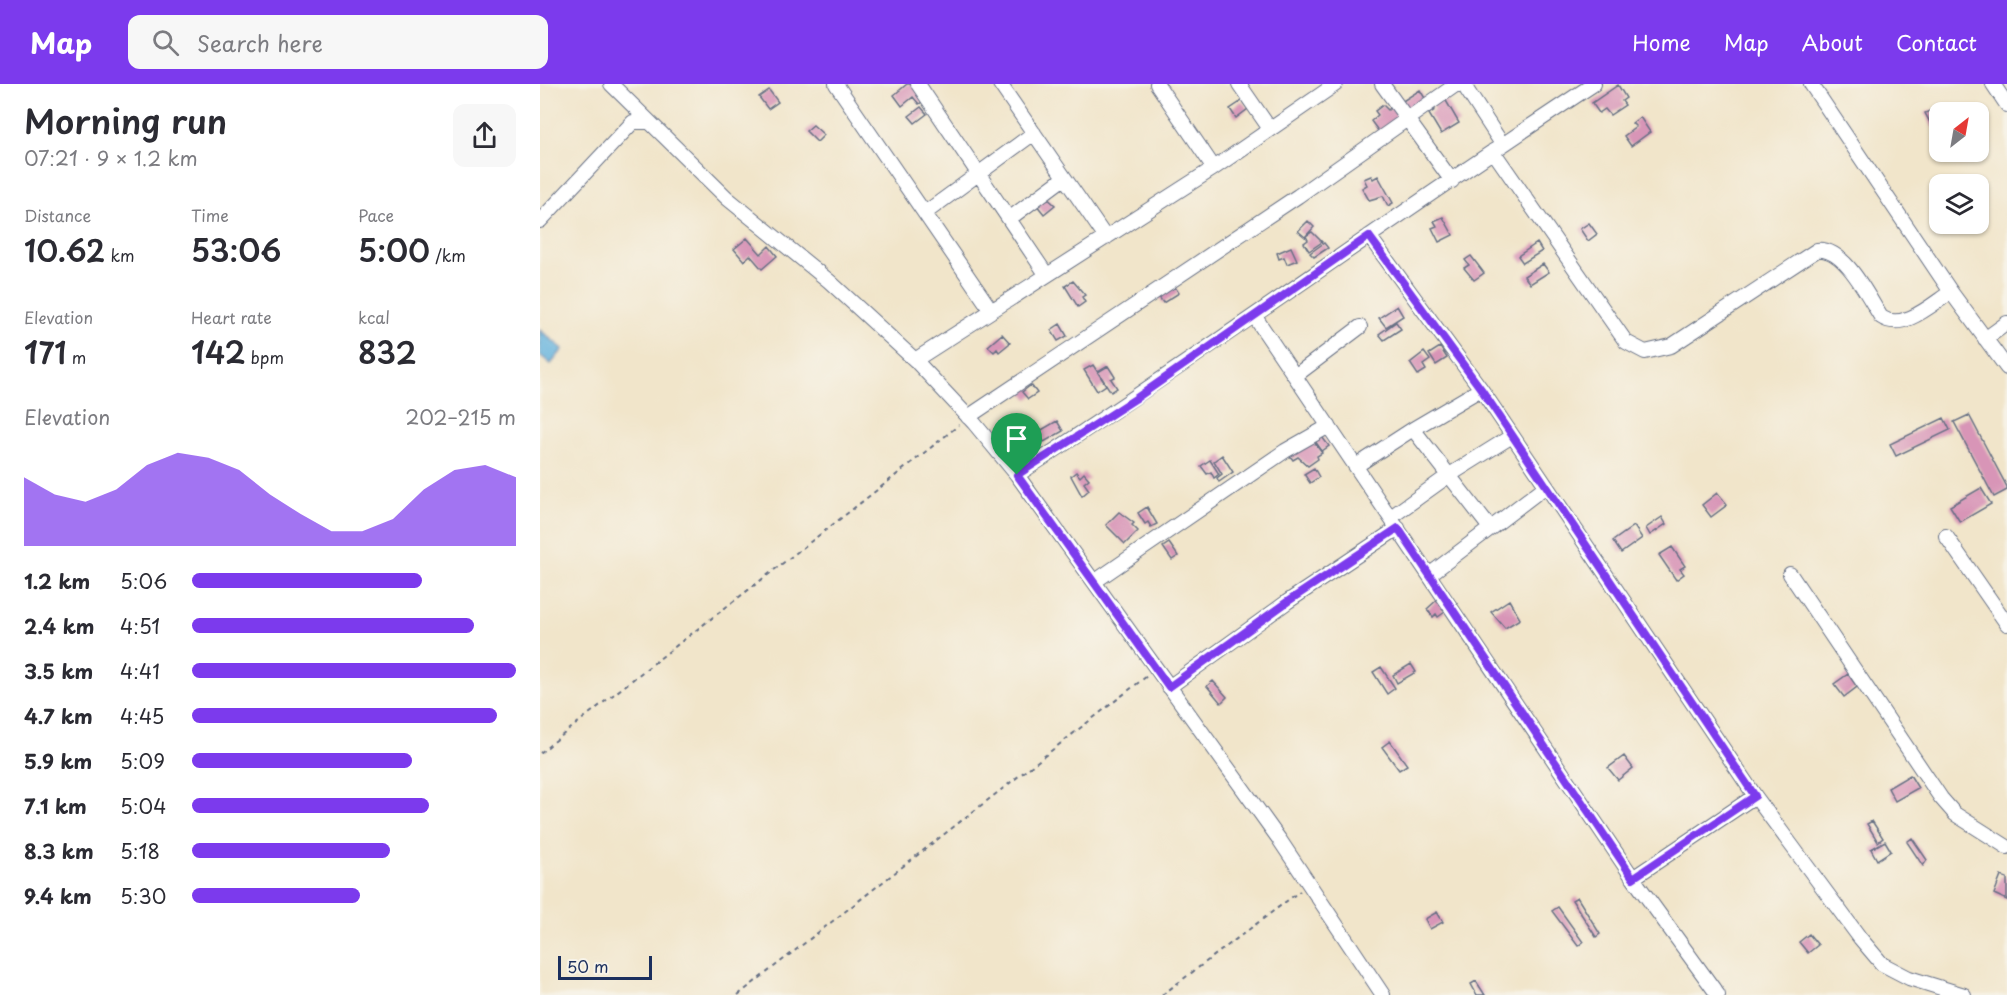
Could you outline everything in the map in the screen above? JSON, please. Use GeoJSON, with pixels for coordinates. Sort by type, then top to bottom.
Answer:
{"type":"FeatureCollection","features":[{"type":"Feature","properties":{"kind":"street"},"geometry":{"type":"LineString","coordinates":[[836,84],[991,310]]}},
{"type":"Feature","properties":{"kind":"street"},"geometry":{"type":"LineString","coordinates":[[918,84],[1046,274]]}},
{"type":"Feature","properties":{"kind":"street"},"geometry":{"type":"LineString","coordinates":[[1001,84],[1106,238]]}},
{"type":"Feature","properties":{"kind":"street"},"geometry":{"type":"LineString","coordinates":[[1157,84],[1214,168]]}},
{"type":"Feature","properties":{"kind":"street"},"geometry":{"type":"LineString","coordinates":[[1239,84],[1270,129]]}},
{"type":"Feature","properties":{"kind":"street"},"geometry":{"type":"LineString","coordinates":[[1382,84],[1452,181]]}},
{"type":"Feature","properties":{"kind":"street"},"geometry":{"type":"LineString","coordinates":[[968,417],[1007,393],[1457,84]]}},
{"type":"Feature","properties":{"kind":"street"},"geometry":{"type":"LineString","coordinates":[[1463,84],[1498,148],[1626,342],[1638,349],[1654,351],[1671,346],[1817,250],[1829,251],[1845,262],[1881,317],[1890,322],[1907,320],[1951,292]]}},
{"type":"Feature","properties":{"kind":"street"},"geometry":{"type":"LineString","coordinates":[[1017,475],[1255,316],[1594,84]]}},
{"type":"Feature","properties":{"kind":"street"},"geometry":{"type":"LineString","coordinates":[[1811,84],[1951,292],[2007,368]]}},
{"type":"Feature","properties":{"kind":"street"},"geometry":{"type":"LineString","coordinates":[[1993,84],[2007,105]]}},
{"type":"Feature","properties":{"kind":"street"},"geometry":{"type":"LineString","coordinates":[[619,86],[649,122],[727,198],[829,281],[915,360],[968,417],[1017,475],[1309,884],[1383,995]]}},
{"type":"Feature","properties":{"kind":"street"},"geometry":{"type":"LineString","coordinates":[[915,360],[1214,168],[1329,86]]}},
{"type":"Feature","properties":{"kind":"street"},"geometry":{"type":"LineString","coordinates":[[540,221],[633,122],[649,122]]}},
{"type":"Feature","properties":{"kind":"street"},"geometry":{"type":"LineString","coordinates":[[924,213],[1034,133]]}},
{"type":"Feature","properties":{"kind":"street"},"geometry":{"type":"LineString","coordinates":[[1009,219],[1064,178]]}},
{"type":"Feature","properties":{"kind":"street"},"geometry":{"type":"LineString","coordinates":[[1369,236],[1481,389],[1755,796],[1860,938],[1882,964],[1909,978],[1964,995]]}},
{"type":"Feature","properties":{"kind":"street"},"geometry":{"type":"LineString","coordinates":[[1255,316],[1633,878],[1718,995]]}},
{"type":"Feature","properties":{"kind":"street"},"geometry":{"type":"LineString","coordinates":[[1985,339],[2007,323]]}},
{"type":"Feature","properties":{"kind":"street"},"geometry":{"type":"LineString","coordinates":[[1295,376],[1360,327]]}},
{"type":"Feature","properties":{"kind":"street"},"geometry":{"type":"LineString","coordinates":[[1356,466],[1481,389]]}},
{"type":"Feature","properties":{"kind":"street"},"geometry":{"type":"LineString","coordinates":[[1094,582],[1285,451],[1329,426]]}},
{"type":"Feature","properties":{"kind":"street"},"geometry":{"type":"LineString","coordinates":[[1413,429],[1448,476],[1459,485],[1490,528]]}},
{"type":"Feature","properties":{"kind":"street"},"geometry":{"type":"LineString","coordinates":[[1169,687],[1394,523],[1448,476],[1512,436]]}},
{"type":"Feature","properties":{"kind":"street"},"geometry":{"type":"LineString","coordinates":[[1430,575],[1546,486]]}},
{"type":"Feature","properties":{"kind":"street"},"geometry":{"type":"LineString","coordinates":[[1946,536],[2007,624]]}},
{"type":"Feature","properties":{"kind":"street"},"geometry":{"type":"LineString","coordinates":[[1790,574],[1941,798],[1955,814],[2007,847]]}},
{"type":"Feature","properties":{"kind":"street"},"geometry":{"type":"LineString","coordinates":[[1633,878],[1755,796]]}},
{"type":"Feature","properties":{"kind":"path"},"geometry":{"type":"LineString","coordinates":[[540,753],[678,642],[885,485],[968,417]]}},
{"type":"Feature","properties":{"kind":"path"},"geometry":{"type":"LineString","coordinates":[[738,995],[1156,668]]}},
{"type":"Feature","properties":{"kind":"path"},"geometry":{"type":"LineString","coordinates":[[1162,995],[1309,884]]}},
{"type":"Feature","properties":{"kind":"water"},"geometry":{"type":"Polygon","coordinates":[[[540,330],[563,349],[551,364],[540,355],[540,330]]]}},
{"type":"Feature","properties":{"kind":"building"},"geometry":{"type":"Polygon","coordinates":[[[907,84],[913,84],[925,100],[919,104],[913,97],[902,106],[894,95],[907,84]]]}},
{"type":"Feature","properties":{"kind":"building"},"geometry":{"type":"Polygon","coordinates":[[[1618,85],[1626,98],[1622,101],[1625,105],[1610,115],[1605,109],[1599,113],[1592,103],[1618,85]]]}},
{"type":"Feature","properties":{"kind":"building"},"geometry":{"type":"Polygon","coordinates":[[[769,90],[778,102],[768,109],[759,97],[769,90]]]}},
{"type":"Feature","properties":{"kind":"building"},"geometry":{"type":"Polygon","coordinates":[[[1420,90],[1426,100],[1407,112],[1401,102],[1420,90]]]}},
{"type":"Feature","properties":{"kind":"building"},"geometry":{"type":"Polygon","coordinates":[[[1445,99],[1459,123],[1441,134],[1429,114],[1435,110],[1433,106],[1445,99]]]}},
{"type":"Feature","properties":{"kind":"building"},"geometry":{"type":"Polygon","coordinates":[[[1242,101],[1248,109],[1236,118],[1230,109],[1242,101]]]}},
{"type":"Feature","properties":{"kind":"building"},"geometry":{"type":"Polygon","coordinates":[[[1383,105],[1388,110],[1394,105],[1402,115],[1379,132],[1371,121],[1378,115],[1375,111],[1383,105]]]}},
{"type":"Feature","properties":{"kind":"building"},"geometry":{"type":"Polygon","coordinates":[[[921,107],[927,114],[915,123],[909,116],[921,107]]]}},
{"type":"Feature","properties":{"kind":"building"},"geometry":{"type":"Polygon","coordinates":[[[1640,117],[1650,132],[1631,146],[1624,136],[1636,127],[1632,123],[1640,117]]]}},
{"type":"Feature","properties":{"kind":"building"},"geometry":{"type":"Polygon","coordinates":[[[813,125],[824,135],[817,142],[806,131],[813,125]]]}},
{"type":"Feature","properties":{"kind":"building"},"geometry":{"type":"Polygon","coordinates":[[[1371,176],[1373,179],[1378,176],[1393,203],[1388,206],[1383,196],[1369,200],[1362,188],[1367,185],[1364,179],[1371,176]]]}},
{"type":"Feature","properties":{"kind":"building"},"geometry":{"type":"Polygon","coordinates":[[[1045,196],[1055,205],[1044,214],[1036,204],[1045,196]]]}},
{"type":"Feature","properties":{"kind":"building"},"geometry":{"type":"Polygon","coordinates":[[[1443,217],[1453,235],[1439,242],[1432,228],[1437,226],[1434,221],[1443,217]]]}},
{"type":"Feature","properties":{"kind":"building"},"geometry":{"type":"Polygon","coordinates":[[[1308,221],[1314,227],[1305,237],[1298,231],[1308,221]]]}},
{"type":"Feature","properties":{"kind":"building"},"geometry":{"type":"Polygon","coordinates":[[[1589,223],[1597,234],[1588,241],[1580,229],[1589,223]]]}},
{"type":"Feature","properties":{"kind":"building"},"geometry":{"type":"Polygon","coordinates":[[[1312,232],[1322,242],[1309,251],[1304,243],[1308,240],[1306,236],[1312,232]]]}},
{"type":"Feature","properties":{"kind":"building"},"geometry":{"type":"Polygon","coordinates":[[[747,238],[761,254],[769,246],[777,256],[762,269],[750,255],[744,261],[734,249],[747,238]]]}},
{"type":"Feature","properties":{"kind":"building"},"geometry":{"type":"Polygon","coordinates":[[[1324,243],[1328,248],[1314,257],[1310,253],[1324,243]]]}},
{"type":"Feature","properties":{"kind":"building"},"geometry":{"type":"Polygon","coordinates":[[[1537,243],[1542,251],[1523,263],[1518,256],[1537,243]]]}},
{"type":"Feature","properties":{"kind":"building"},"geometry":{"type":"Polygon","coordinates":[[[1291,247],[1297,260],[1287,264],[1284,257],[1279,259],[1277,253],[1291,247]]]}},
{"type":"Feature","properties":{"kind":"building"},"geometry":{"type":"Polygon","coordinates":[[[1471,256],[1484,273],[1474,280],[1464,268],[1469,265],[1465,260],[1471,256]]]}},
{"type":"Feature","properties":{"kind":"building"},"geometry":{"type":"Polygon","coordinates":[[[1543,264],[1549,272],[1530,284],[1524,276],[1543,264]]]}},
{"type":"Feature","properties":{"kind":"building"},"geometry":{"type":"Polygon","coordinates":[[[1073,281],[1085,295],[1082,297],[1085,302],[1078,307],[1065,286],[1073,281]]]}},
{"type":"Feature","properties":{"kind":"building"},"geometry":{"type":"Polygon","coordinates":[[[1175,287],[1179,293],[1163,303],[1159,297],[1175,287]]]}},
{"type":"Feature","properties":{"kind":"building"},"geometry":{"type":"Polygon","coordinates":[[[1397,306],[1403,316],[1386,327],[1379,318],[1397,306]]]}},
{"type":"Feature","properties":{"kind":"building"},"geometry":{"type":"Polygon","coordinates":[[[1396,322],[1401,329],[1384,340],[1379,334],[1396,322]]]}},
{"type":"Feature","properties":{"kind":"building"},"geometry":{"type":"Polygon","coordinates":[[[1060,324],[1067,336],[1058,341],[1051,330],[1060,324]]]}},
{"type":"Feature","properties":{"kind":"building"},"geometry":{"type":"Polygon","coordinates":[[[1002,334],[1010,343],[999,352],[997,349],[994,352],[988,346],[1002,334]]]}},
{"type":"Feature","properties":{"kind":"building"},"geometry":{"type":"Polygon","coordinates":[[[1440,347],[1447,358],[1436,365],[1429,354],[1440,347]]]}},
{"type":"Feature","properties":{"kind":"building"},"geometry":{"type":"Polygon","coordinates":[[[1424,352],[1430,360],[1423,365],[1426,370],[1418,375],[1410,363],[1424,352]]]}},
{"type":"Feature","properties":{"kind":"building"},"geometry":{"type":"Polygon","coordinates":[[[1093,365],[1106,385],[1097,391],[1084,370],[1093,365]]]}},
{"type":"Feature","properties":{"kind":"building"},"geometry":{"type":"Polygon","coordinates":[[[1108,366],[1115,377],[1111,379],[1117,388],[1111,392],[1098,372],[1108,366]]]}},
{"type":"Feature","properties":{"kind":"building"},"geometry":{"type":"Polygon","coordinates":[[[1031,385],[1037,393],[1028,399],[1022,392],[1031,385]]]}},
{"type":"Feature","properties":{"kind":"building"},"geometry":{"type":"Polygon","coordinates":[[[1969,415],[2007,487],[2007,490],[1994,497],[1954,422],[1969,415]]]}},
{"type":"Feature","properties":{"kind":"building"},"geometry":{"type":"Polygon","coordinates":[[[1944,418],[1950,430],[1896,456],[1890,444],[1944,418]]]}},
{"type":"Feature","properties":{"kind":"building"},"geometry":{"type":"Polygon","coordinates":[[[1057,421],[1063,431],[1044,442],[1038,432],[1057,421]]]}},
{"type":"Feature","properties":{"kind":"building"},"geometry":{"type":"Polygon","coordinates":[[[1322,437],[1329,446],[1322,451],[1315,441],[1322,437]]]}},
{"type":"Feature","properties":{"kind":"building"},"geometry":{"type":"Polygon","coordinates":[[[1313,441],[1322,453],[1317,456],[1318,459],[1308,466],[1298,457],[1293,460],[1290,456],[1313,441]]]}},
{"type":"Feature","properties":{"kind":"building"},"geometry":{"type":"Polygon","coordinates":[[[1222,455],[1233,472],[1219,482],[1217,478],[1222,474],[1214,461],[1222,455]]]}},
{"type":"Feature","properties":{"kind":"building"},"geometry":{"type":"Polygon","coordinates":[[[1210,460],[1219,474],[1214,478],[1211,472],[1207,474],[1201,466],[1210,460]]]}},
{"type":"Feature","properties":{"kind":"building"},"geometry":{"type":"Polygon","coordinates":[[[1314,468],[1319,477],[1310,483],[1304,474],[1314,468]]]}},
{"type":"Feature","properties":{"kind":"building"},"geometry":{"type":"Polygon","coordinates":[[[1076,472],[1080,477],[1084,473],[1089,479],[1084,483],[1089,490],[1082,496],[1071,476],[1076,472]]]}},
{"type":"Feature","properties":{"kind":"building"},"geometry":{"type":"Polygon","coordinates":[[[1981,488],[1991,504],[1960,522],[1950,506],[1981,488]]]}},
{"type":"Feature","properties":{"kind":"building"},"geometry":{"type":"Polygon","coordinates":[[[1717,493],[1727,505],[1711,517],[1702,505],[1717,493]]]}},
{"type":"Feature","properties":{"kind":"building"},"geometry":{"type":"Polygon","coordinates":[[[1147,507],[1157,524],[1151,527],[1148,522],[1145,524],[1138,513],[1147,507]]]}},
{"type":"Feature","properties":{"kind":"building"},"geometry":{"type":"Polygon","coordinates":[[[1119,512],[1134,523],[1132,525],[1138,531],[1125,544],[1106,525],[1119,512]]]}},
{"type":"Feature","properties":{"kind":"building"},"geometry":{"type":"Polygon","coordinates":[[[1662,517],[1666,524],[1650,535],[1646,528],[1662,517]]]}},
{"type":"Feature","properties":{"kind":"building"},"geometry":{"type":"Polygon","coordinates":[[[1634,526],[1642,538],[1621,553],[1613,541],[1634,526]]]}},
{"type":"Feature","properties":{"kind":"building"},"geometry":{"type":"Polygon","coordinates":[[[1169,543],[1178,556],[1172,560],[1163,547],[1169,543]]]}},
{"type":"Feature","properties":{"kind":"building"},"geometry":{"type":"Polygon","coordinates":[[[1672,547],[1685,566],[1680,569],[1684,574],[1676,580],[1659,555],[1672,547]]]}},
{"type":"Feature","properties":{"kind":"building"},"geometry":{"type":"Polygon","coordinates":[[[1439,598],[1446,606],[1442,609],[1445,612],[1438,617],[1436,614],[1433,617],[1427,609],[1439,598]]]}},
{"type":"Feature","properties":{"kind":"building"},"geometry":{"type":"Polygon","coordinates":[[[1509,600],[1520,619],[1505,628],[1491,612],[1509,600]]]}},
{"type":"Feature","properties":{"kind":"building"},"geometry":{"type":"Polygon","coordinates":[[[1411,664],[1416,672],[1397,683],[1393,675],[1411,664]]]}},
{"type":"Feature","properties":{"kind":"building"},"geometry":{"type":"Polygon","coordinates":[[[1381,667],[1395,688],[1387,694],[1373,672],[1381,667]]]}},
{"type":"Feature","properties":{"kind":"building"},"geometry":{"type":"Polygon","coordinates":[[[1848,674],[1857,687],[1844,697],[1834,684],[1848,674]]]}},
{"type":"Feature","properties":{"kind":"building"},"geometry":{"type":"Polygon","coordinates":[[[1213,681],[1227,697],[1221,703],[1207,686],[1213,681]]]}},
{"type":"Feature","properties":{"kind":"building"},"geometry":{"type":"Polygon","coordinates":[[[1390,741],[1407,765],[1399,770],[1382,747],[1390,741]]]}},
{"type":"Feature","properties":{"kind":"building"},"geometry":{"type":"Polygon","coordinates":[[[1624,756],[1633,768],[1618,780],[1608,768],[1624,756]]]}},
{"type":"Feature","properties":{"kind":"building"},"geometry":{"type":"Polygon","coordinates":[[[1910,775],[1918,788],[1895,801],[1888,788],[1910,775]]]}},
{"type":"Feature","properties":{"kind":"building"},"geometry":{"type":"Polygon","coordinates":[[[1872,821],[1883,838],[1878,842],[1867,824],[1872,821]]]}},
{"type":"Feature","properties":{"kind":"building"},"geometry":{"type":"Polygon","coordinates":[[[1912,838],[1927,860],[1923,866],[1907,842],[1912,838]]]}},
{"type":"Feature","properties":{"kind":"building"},"geometry":{"type":"Polygon","coordinates":[[[1885,841],[1891,851],[1877,860],[1871,849],[1885,841]]]}},
{"type":"Feature","properties":{"kind":"building"},"geometry":{"type":"Polygon","coordinates":[[[2001,876],[2007,878],[2007,900],[1994,894],[2001,876]]]}},
{"type":"Feature","properties":{"kind":"building"},"geometry":{"type":"Polygon","coordinates":[[[1577,897],[1600,934],[1596,937],[1572,900],[1577,897]]]}},
{"type":"Feature","properties":{"kind":"building"},"geometry":{"type":"Polygon","coordinates":[[[1558,907],[1583,942],[1578,946],[1552,911],[1558,907]]]}},
{"type":"Feature","properties":{"kind":"building"},"geometry":{"type":"Polygon","coordinates":[[[1437,912],[1443,922],[1430,929],[1425,919],[1437,912]]]}},
{"type":"Feature","properties":{"kind":"building"},"geometry":{"type":"Polygon","coordinates":[[[1809,934],[1818,945],[1808,953],[1799,942],[1809,934]]]}},
{"type":"Feature","properties":{"kind":"building"},"geometry":{"type":"Polygon","coordinates":[[[1476,981],[1485,995],[1477,995],[1471,984],[1476,981]]]}},
{"type":"Feature","properties":{"kind":"route"},"geometry":{"type":"LineString","coordinates":[[1369,236],[1481,389],[1755,796],[1633,878],[1398,528],[1287,602],[1169,687],[1017,475],[1135,399],[1369,236]]}}]}
